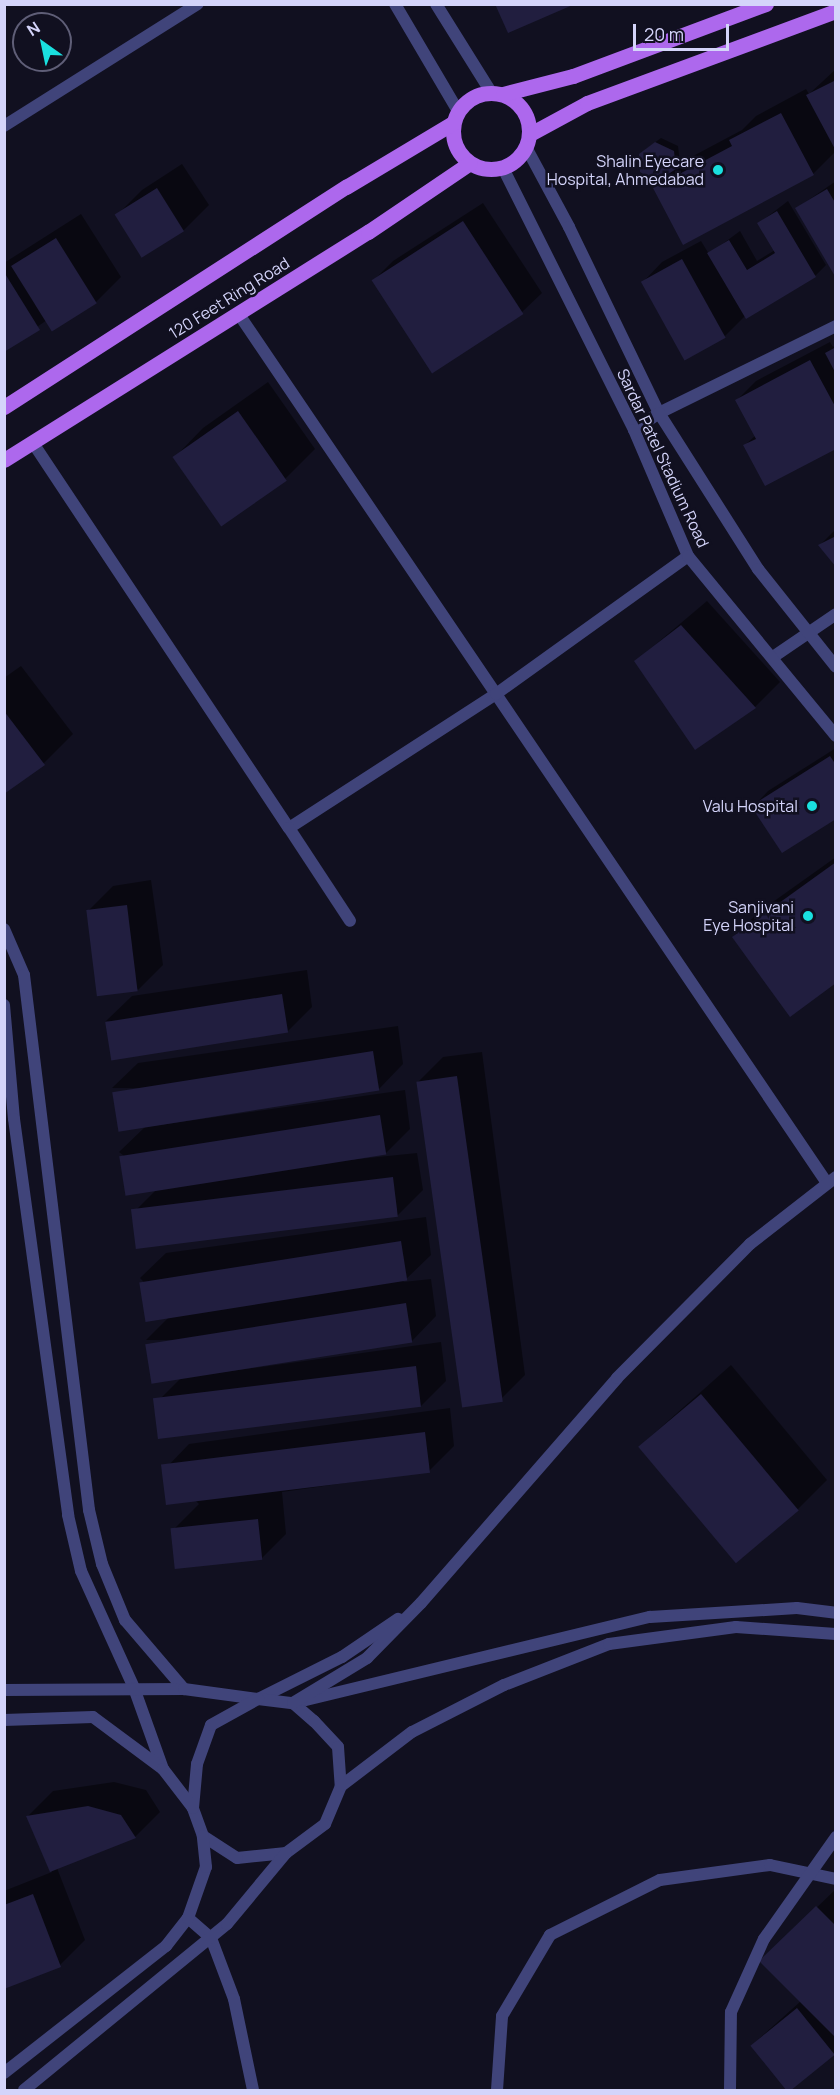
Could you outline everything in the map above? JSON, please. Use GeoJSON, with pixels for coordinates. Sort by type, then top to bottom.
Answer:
{"type":"FeatureCollection","features":[{"type":"Feature","properties":{"kind":"main road"},"geometry":{"type":"LineString","coordinates":[[766,4],[573,76],[472,98],[456,117],[455,145],[470,163],[492,169],[503,168],[528,140],[587,103],[836,11]]}},
{"type":"Feature","properties":{"kind":"main road"},"geometry":{"type":"LineString","coordinates":[[497,93],[523,110],[528,140]]}},
{"type":"Feature","properties":{"kind":"main road","name":"120 Feet Ring Road"},"geometry":{"type":"LineString","coordinates":[[4,407],[456,117]]}},
{"type":"Feature","properties":{"kind":"main road","name":"120 Feet Ring Road"},"geometry":{"type":"LineString","coordinates":[[4,460],[238,313],[470,163]]}},
{"type":"Feature","properties":{"kind":"street"},"geometry":{"type":"LineString","coordinates":[[4,126],[198,4]]}},
{"type":"Feature","properties":{"kind":"street"},"geometry":{"type":"LineString","coordinates":[[395,4],[456,117]]}},
{"type":"Feature","properties":{"kind":"street"},"geometry":{"type":"LineString","coordinates":[[436,4],[497,93]]}},
{"type":"Feature","properties":{"kind":"street","name":"Sardar Patel Stadium Road"},"geometry":{"type":"LineString","coordinates":[[528,140],[658,413],[758,569],[836,667]]}},
{"type":"Feature","properties":{"kind":"street","name":"Sardar Patel Stadium Road"},"geometry":{"type":"LineString","coordinates":[[503,168],[634,430],[688,556],[836,736]]}},
{"type":"Feature","properties":{"kind":"street"},"geometry":{"type":"LineString","coordinates":[[238,313],[496,694],[831,1180],[750,1244],[617,1378],[421,1604],[367,1658],[293,1703]]}},
{"type":"Feature","properties":{"kind":"street"},"geometry":{"type":"LineString","coordinates":[[634,430],[658,413],[836,326]]}},
{"type":"Feature","properties":{"kind":"street"},"geometry":{"type":"LineString","coordinates":[[33,443],[350,921]]}},
{"type":"Feature","properties":{"kind":"street"},"geometry":{"type":"LineString","coordinates":[[289,828],[496,694],[688,556]]}},
{"type":"Feature","properties":{"kind":"street"},"geometry":{"type":"LineString","coordinates":[[773,657],[807,631],[836,614]]}},
{"type":"Feature","properties":{"kind":"street"},"geometry":{"type":"LineString","coordinates":[[4,929],[24,975],[62,1312],[92,1521],[102,1564],[125,1620],[184,1689]]}},
{"type":"Feature","properties":{"kind":"street"},"geometry":{"type":"LineString","coordinates":[[4,1005],[9,1120],[68,1515],[81,1571],[134,1688],[163,1769]]}},
{"type":"Feature","properties":{"kind":"street"},"geometry":{"type":"LineString","coordinates":[[193,1808],[196,1764],[211,1725],[342,1657],[421,1604]]}},
{"type":"Feature","properties":{"kind":"street"},"geometry":{"type":"LineString","coordinates":[[4,1690],[184,1689],[293,1703],[650,1617],[797,1608],[836,1613]]}},
{"type":"Feature","properties":{"kind":"street"},"geometry":{"type":"LineString","coordinates":[[341,1786],[412,1732],[504,1685],[609,1644],[736,1627],[836,1634]]}},
{"type":"Feature","properties":{"kind":"street"},"geometry":{"type":"LineString","coordinates":[[24,2091],[211,1938],[286,1853],[325,1824],[341,1786],[338,1747],[293,1703]]}},
{"type":"Feature","properties":{"kind":"street"},"geometry":{"type":"LineString","coordinates":[[4,1720],[93,1717],[163,1769],[193,1808],[203,1836],[206,1867],[188,1918],[166,1946],[4,2073]]}},
{"type":"Feature","properties":{"kind":"street"},"geometry":{"type":"LineString","coordinates":[[203,1836],[237,1858],[286,1853]]}},
{"type":"Feature","properties":{"kind":"street"},"geometry":{"type":"LineString","coordinates":[[730,2091],[731,2012],[764,1939],[809,1872],[836,1837]]}},
{"type":"Feature","properties":{"kind":"street"},"geometry":{"type":"LineString","coordinates":[[497,2091],[502,2016],[550,1935],[660,1880],[771,1865],[836,1879]]}},
{"type":"Feature","properties":{"kind":"street"},"geometry":{"type":"LineString","coordinates":[[188,1918],[211,1938],[234,1999],[253,2091]]}},
{"type":"Feature","properties":{"kind":"building"},"geometry":{"type":"Polygon","coordinates":[[[495,4],[575,4],[508,33],[495,4]]]}},
{"type":"Feature","properties":{"kind":"building"},"geometry":{"type":"Polygon","coordinates":[[[836,80],[836,151],[806,95],[836,80]]]}},
{"type":"Feature","properties":{"kind":"building"},"geometry":{"type":"Polygon","coordinates":[[[781,113],[814,175],[683,245],[653,188],[732,146],[729,140],[781,113]]]}},
{"type":"Feature","properties":{"kind":"building"},"geometry":{"type":"Polygon","coordinates":[[[655,142],[674,151],[676,169],[656,182],[640,172],[639,154],[655,142]]]}},
{"type":"Feature","properties":{"kind":"building"},"geometry":{"type":"Polygon","coordinates":[[[157,188],[184,231],[142,258],[115,214],[157,188]]]}},
{"type":"Feature","properties":{"kind":"building"},"geometry":{"type":"Polygon","coordinates":[[[827,189],[836,204],[836,278],[795,208],[827,189]]]}},
{"type":"Feature","properties":{"kind":"building"},"geometry":{"type":"Polygon","coordinates":[[[777,211],[816,277],[746,319],[707,253],[729,240],[747,270],[775,253],[757,223],[777,211]]]}},
{"type":"Feature","properties":{"kind":"building"},"geometry":{"type":"Polygon","coordinates":[[[463,221],[523,314],[432,373],[372,280],[463,221]]]}},
{"type":"Feature","properties":{"kind":"building"},"geometry":{"type":"Polygon","coordinates":[[[56,238],[97,303],[52,331],[11,266],[56,238]]]}},
{"type":"Feature","properties":{"kind":"building"},"geometry":{"type":"Polygon","coordinates":[[[682,259],[726,338],[685,361],[641,282],[682,259]]]}},
{"type":"Feature","properties":{"kind":"building"},"geometry":{"type":"Polygon","coordinates":[[[4,272],[40,330],[4,352],[4,272]]]}},
{"type":"Feature","properties":{"kind":"building"},"geometry":{"type":"Polygon","coordinates":[[[836,347],[836,374],[825,353],[836,347]]]}},
{"type":"Feature","properties":{"kind":"building"},"geometry":{"type":"Polygon","coordinates":[[[810,360],[836,408],[836,449],[765,486],[743,445],[756,439],[735,400],[810,360]]]}},
{"type":"Feature","properties":{"kind":"building"},"geometry":{"type":"Polygon","coordinates":[[[238,411],[287,481],[221,527],[172,457],[238,411]]]}},
{"type":"Feature","properties":{"kind":"building"},"geometry":{"type":"Polygon","coordinates":[[[836,536],[836,567],[818,545],[836,536]]]}},
{"type":"Feature","properties":{"kind":"building"},"geometry":{"type":"Polygon","coordinates":[[[681,625],[756,708],[695,750],[634,661],[681,625]]]}},
{"type":"Feature","properties":{"kind":"building"},"geometry":{"type":"Polygon","coordinates":[[[4,711],[45,765],[4,794],[4,711]]]}},
{"type":"Feature","properties":{"kind":"building"},"geometry":{"type":"Polygon","coordinates":[[[830,756],[836,765],[836,819],[782,853],[751,806],[830,756]]]}},
{"type":"Feature","properties":{"kind":"building"},"geometry":{"type":"Polygon","coordinates":[[[836,862],[836,983],[790,1017],[732,937],[836,862]]]}},
{"type":"Feature","properties":{"kind":"building"},"geometry":{"type":"Polygon","coordinates":[[[127,905],[138,991],[97,996],[86,910],[127,905]]]}},
{"type":"Feature","properties":{"kind":"building"},"geometry":{"type":"Polygon","coordinates":[[[282,994],[288,1033],[111,1061],[105,1022],[282,994]]]}},
{"type":"Feature","properties":{"kind":"building"},"geometry":{"type":"Polygon","coordinates":[[[373,1051],[379,1091],[119,1132],[112,1092],[373,1051]]]}},
{"type":"Feature","properties":{"kind":"building"},"geometry":{"type":"Polygon","coordinates":[[[457,1076],[503,1402],[462,1408],[416,1082],[457,1076]]]}},
{"type":"Feature","properties":{"kind":"building"},"geometry":{"type":"Polygon","coordinates":[[[380,1115],[386,1155],[126,1196],[119,1156],[380,1115]]]}},
{"type":"Feature","properties":{"kind":"building"},"geometry":{"type":"Polygon","coordinates":[[[393,1177],[398,1217],[136,1249],[131,1209],[393,1177]]]}},
{"type":"Feature","properties":{"kind":"building"},"geometry":{"type":"Polygon","coordinates":[[[401,1241],[407,1281],[146,1322],[139,1282],[401,1241]]]}},
{"type":"Feature","properties":{"kind":"building"},"geometry":{"type":"Polygon","coordinates":[[[406,1303],[412,1343],[152,1384],[145,1344],[406,1303]]]}},
{"type":"Feature","properties":{"kind":"building"},"geometry":{"type":"Polygon","coordinates":[[[416,1366],[421,1407],[158,1439],[153,1398],[416,1366]]]}},
{"type":"Feature","properties":{"kind":"building"},"geometry":{"type":"Polygon","coordinates":[[[701,1394],[799,1510],[736,1563],[638,1447],[701,1394]]]}},
{"type":"Feature","properties":{"kind":"building"},"geometry":{"type":"Polygon","coordinates":[[[425,1432],[430,1473],[166,1505],[161,1464],[425,1432]]]}},
{"type":"Feature","properties":{"kind":"building"},"geometry":{"type":"Polygon","coordinates":[[[258,1519],[262,1560],[175,1569],[170,1528],[258,1519]]]}},
{"type":"Feature","properties":{"kind":"building"},"geometry":{"type":"Polygon","coordinates":[[[88,1806],[121,1815],[136,1838],[50,1872],[26,1816],[88,1806]]]}},
{"type":"Feature","properties":{"kind":"building"},"geometry":{"type":"Polygon","coordinates":[[[33,1894],[61,1967],[4,1989],[4,1905],[33,1894]]]}},
{"type":"Feature","properties":{"kind":"building"},"geometry":{"type":"Polygon","coordinates":[[[816,1906],[836,1926],[836,2038],[759,1961],[816,1906]]]}},
{"type":"Feature","properties":{"kind":"building"},"geometry":{"type":"Polygon","coordinates":[[[797,2008],[835,2055],[791,2090],[786,2090],[750,2046],[797,2008]]]}},
{"type":"Feature","properties":{"kind":"place","name":"Shalin Eyecare Hospital, Ahmedabad"},"geometry":{"type":"Point","coordinates":[718,170]}},
{"type":"Feature","properties":{"kind":"place","name":"Valu Hospital"},"geometry":{"type":"Point","coordinates":[812,806]}},
{"type":"Feature","properties":{"kind":"place","name":"Sanjivani Eye Hospital"},"geometry":{"type":"Point","coordinates":[808,916]}}]}
